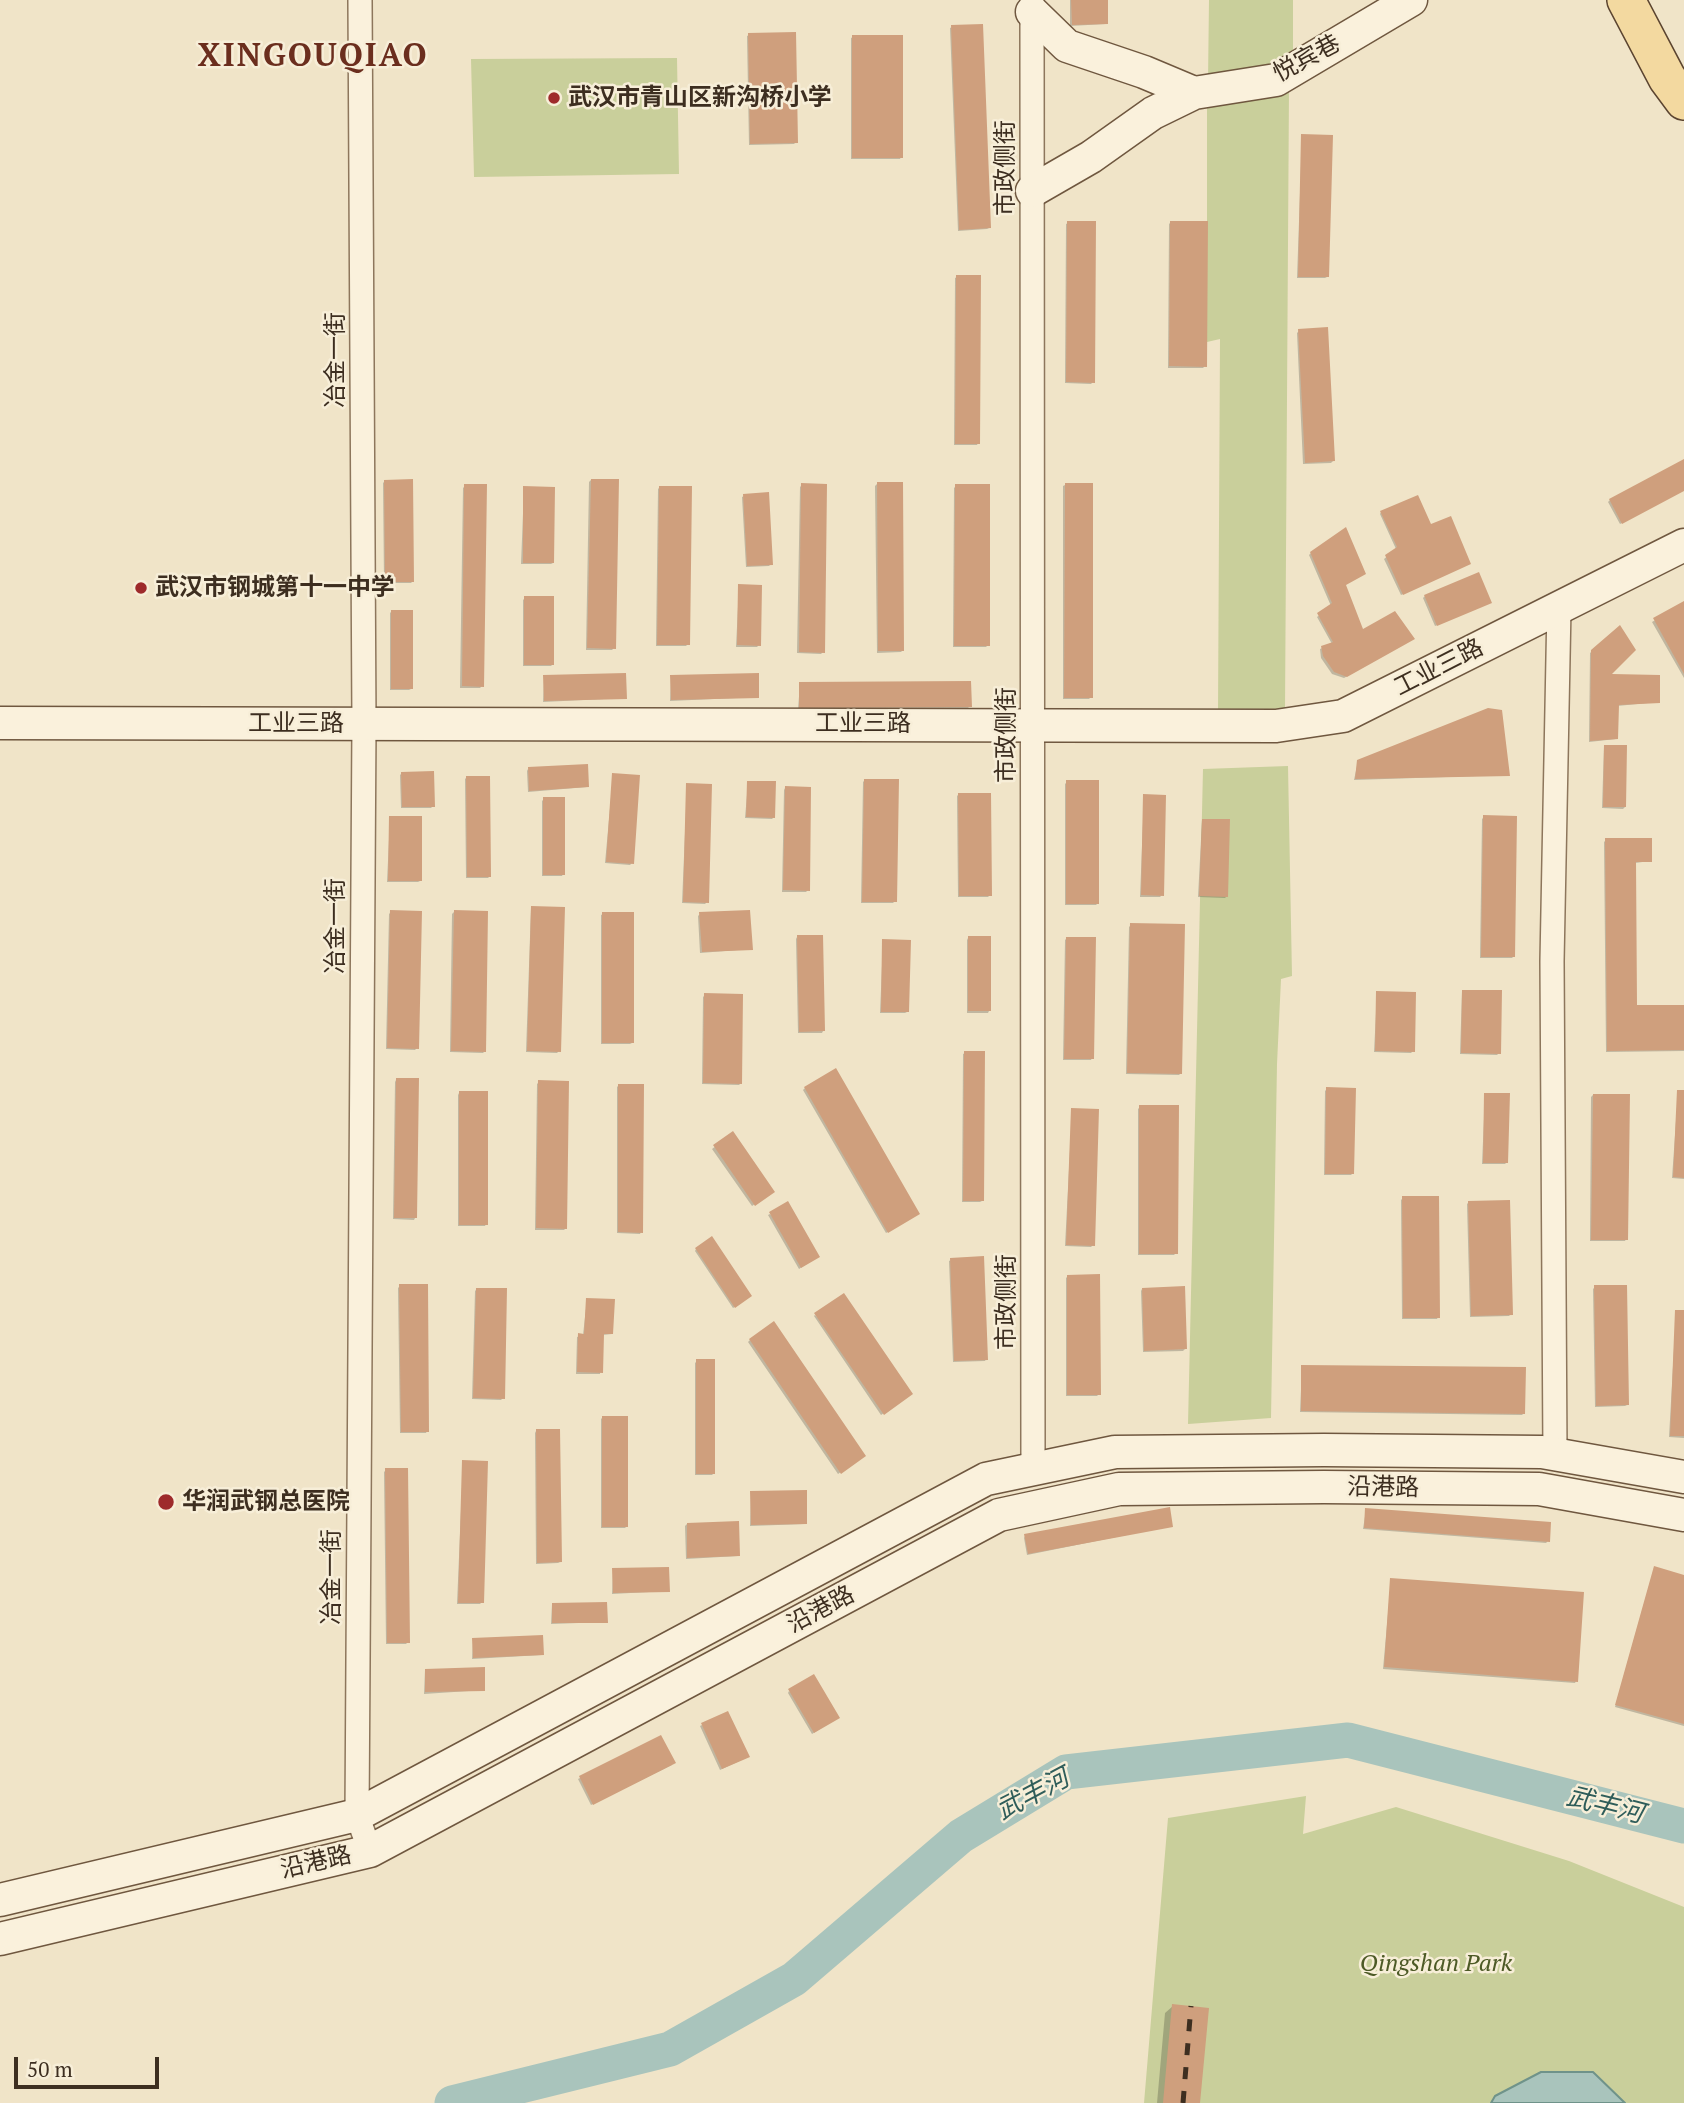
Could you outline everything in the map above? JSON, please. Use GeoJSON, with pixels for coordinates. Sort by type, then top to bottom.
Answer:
{"type":"FeatureCollection","features":[{"type":"Feature","properties":{"kind":"main road","name":"悦宾巷"},"geometry":{"type":"LineString","coordinates":[[1194,93],[1276,80],[1411,0]]}},
{"type":"Feature","properties":{"kind":"main road"},"geometry":{"type":"LineString","coordinates":[[1626,0],[1667,78],[1684,101]]}},
{"type":"Feature","properties":{"kind":"main road"},"geometry":{"type":"LineString","coordinates":[[1647,0],[1684,66]]}},
{"type":"Feature","properties":{"kind":"main road"},"geometry":{"type":"LineString","coordinates":[[1032,6],[1068,46],[1194,93]]}},
{"type":"Feature","properties":{"kind":"main road"},"geometry":{"type":"LineString","coordinates":[[1032,191],[1091,157],[1153,113],[1194,93]]}},
{"type":"Feature","properties":{"kind":"main road","name":"工业三路"},"geometry":{"type":"LineString","coordinates":[[0,723],[1276,726],[1343,716],[1684,545]]}},
{"type":"Feature","properties":{"kind":"main road","name":"沿港路"},"geometry":{"type":"LineString","coordinates":[[0,1900],[357,1815],[986,1479],[1115,1452],[1324,1450],[1542,1452],[1684,1477]]}},
{"type":"Feature","properties":{"kind":"main road","name":"沿港路"},"geometry":{"type":"LineString","coordinates":[[0,1939],[370,1851],[999,1515],[1119,1489],[1338,1487],[1539,1489],[1684,1515]]}},
{"type":"Feature","properties":{"kind":"main road"},"geometry":{"type":"LineString","coordinates":[[811,1573],[827,1607]]}},
{"type":"Feature","properties":{"kind":"street","name":"冶金一街"},"geometry":{"type":"LineString","coordinates":[[360,0],[364,724],[357,1815],[370,1851]]}},
{"type":"Feature","properties":{"kind":"street","name":"市政侧街"},"geometry":{"type":"LineString","coordinates":[[1032,6],[1033,1469]]}},
{"type":"Feature","properties":{"kind":"street"},"geometry":{"type":"LineString","coordinates":[[1555,1454],[1552,961],[1559,607]]}},
{"type":"Feature","properties":{"kind":"green space"},"geometry":{"type":"Polygon","coordinates":[[[1209,0],[1293,0],[1293,55],[1271,71],[1208,81],[1209,0]]]}},
{"type":"Feature","properties":{"kind":"green space"},"geometry":{"type":"Polygon","coordinates":[[[677,58],[679,174],[474,177],[471,59],[677,58]]]}},
{"type":"Feature","properties":{"kind":"green space"},"geometry":{"type":"Polygon","coordinates":[[[1289,88],[1285,709],[1218,712],[1220,339],[1207,342],[1207,98],[1289,88]]]}},
{"type":"Feature","properties":{"kind":"green space"},"geometry":{"type":"Polygon","coordinates":[[[1288,766],[1292,976],[1281,979],[1271,1418],[1188,1424],[1203,769],[1288,766]]]}},
{"type":"Feature","properties":{"kind":"green space","name":"Qingshan Park"},"geometry":{"type":"Polygon","coordinates":[[[1306,1796],[1303,1834],[1396,1807],[1569,1861],[1684,1907],[1684,2103],[1144,2103],[1168,1818],[1306,1796]]]}},
{"type":"Feature","properties":{"kind":"water"},"geometry":{"type":"Polygon","coordinates":[[[1541,2072],[1593,2072],[1625,2103],[1491,2103],[1495,2096],[1541,2072]]]}},
{"type":"Feature","properties":{"kind":"building"},"geometry":{"type":"Polygon","coordinates":[[[1071,0],[1108,0],[1108,24],[1072,25],[1071,0]]]}},
{"type":"Feature","properties":{"kind":"building"},"geometry":{"type":"Polygon","coordinates":[[[983,24],[991,228],[959,230],[951,25],[983,24]]]}},
{"type":"Feature","properties":{"kind":"building"},"geometry":{"type":"Polygon","coordinates":[[[796,32],[798,143],[750,144],[748,33],[796,32]]]}},
{"type":"Feature","properties":{"kind":"building"},"geometry":{"type":"Polygon","coordinates":[[[852,35],[903,35],[903,158],[852,158],[852,35]]]}},
{"type":"Feature","properties":{"kind":"building"},"geometry":{"type":"Polygon","coordinates":[[[1301,134],[1333,135],[1329,277],[1298,277],[1301,134]]]}},
{"type":"Feature","properties":{"kind":"building"},"geometry":{"type":"Polygon","coordinates":[[[1067,221],[1096,221],[1095,383],[1066,382],[1067,221]]]}},
{"type":"Feature","properties":{"kind":"building"},"geometry":{"type":"Polygon","coordinates":[[[1170,221],[1208,221],[1207,367],[1169,366],[1170,221]]]}},
{"type":"Feature","properties":{"kind":"building"},"geometry":{"type":"Polygon","coordinates":[[[956,275],[981,275],[980,444],[955,444],[956,275]]]}},
{"type":"Feature","properties":{"kind":"building"},"geometry":{"type":"Polygon","coordinates":[[[1328,327],[1335,461],[1305,463],[1298,329],[1328,327]]]}},
{"type":"Feature","properties":{"kind":"building"},"geometry":{"type":"Polygon","coordinates":[[[1684,459],[1684,491],[1622,524],[1609,499],[1684,459]]]}},
{"type":"Feature","properties":{"kind":"building"},"geometry":{"type":"Polygon","coordinates":[[[413,479],[414,582],[385,582],[384,480],[413,479]]]}},
{"type":"Feature","properties":{"kind":"building"},"geometry":{"type":"Polygon","coordinates":[[[591,479],[619,479],[616,649],[587,648],[591,479]]]}},
{"type":"Feature","properties":{"kind":"building"},"geometry":{"type":"Polygon","coordinates":[[[877,482],[903,482],[904,651],[878,651],[877,482]]]}},
{"type":"Feature","properties":{"kind":"building"},"geometry":{"type":"Polygon","coordinates":[[[801,483],[827,484],[825,653],[799,652],[801,483]]]}},
{"type":"Feature","properties":{"kind":"building"},"geometry":{"type":"Polygon","coordinates":[[[1065,483],[1093,483],[1093,698],[1064,698],[1065,483]]]}},
{"type":"Feature","properties":{"kind":"building"},"geometry":{"type":"Polygon","coordinates":[[[464,484],[487,484],[484,687],[462,686],[464,484]]]}},
{"type":"Feature","properties":{"kind":"building"},"geometry":{"type":"Polygon","coordinates":[[[955,484],[990,484],[990,646],[954,646],[955,484]]]}},
{"type":"Feature","properties":{"kind":"building"},"geometry":{"type":"Polygon","coordinates":[[[523,486],[555,487],[554,563],[523,563],[523,486]]]}},
{"type":"Feature","properties":{"kind":"building"},"geometry":{"type":"Polygon","coordinates":[[[659,486],[692,486],[690,645],[657,645],[659,486]]]}},
{"type":"Feature","properties":{"kind":"building"},"geometry":{"type":"Polygon","coordinates":[[[769,492],[773,565],[747,566],[743,494],[769,492]]]}},
{"type":"Feature","properties":{"kind":"building"},"geometry":{"type":"Polygon","coordinates":[[[1418,495],[1431,524],[1451,516],[1471,564],[1403,595],[1385,555],[1397,547],[1380,511],[1418,495]]]}},
{"type":"Feature","properties":{"kind":"building"},"geometry":{"type":"Polygon","coordinates":[[[1346,527],[1366,574],[1346,585],[1363,629],[1395,611],[1415,639],[1347,677],[1334,672],[1323,656],[1321,646],[1333,642],[1317,613],[1332,603],[1310,552],[1346,527]]]}},
{"type":"Feature","properties":{"kind":"building"},"geometry":{"type":"Polygon","coordinates":[[[1479,572],[1492,603],[1437,626],[1424,595],[1479,572]]]}},
{"type":"Feature","properties":{"kind":"building"},"geometry":{"type":"Polygon","coordinates":[[[738,584],[762,585],[761,646],[737,645],[738,584]]]}},
{"type":"Feature","properties":{"kind":"building"},"geometry":{"type":"Polygon","coordinates":[[[524,596],[554,596],[554,665],[524,665],[524,596]]]}},
{"type":"Feature","properties":{"kind":"building"},"geometry":{"type":"Polygon","coordinates":[[[1684,601],[1684,674],[1653,618],[1684,601]]]}},
{"type":"Feature","properties":{"kind":"building"},"geometry":{"type":"Polygon","coordinates":[[[391,610],[413,610],[413,689],[391,689],[391,610]]]}},
{"type":"Feature","properties":{"kind":"building"},"geometry":{"type":"Polygon","coordinates":[[[1620,625],[1636,650],[1612,674],[1660,675],[1660,703],[1619,705],[1618,739],[1590,741],[1591,650],[1620,625]]]}},
{"type":"Feature","properties":{"kind":"building"},"geometry":{"type":"Polygon","coordinates":[[[626,673],[627,699],[544,701],[543,675],[626,673]]]}},
{"type":"Feature","properties":{"kind":"building"},"geometry":{"type":"Polygon","coordinates":[[[759,673],[759,698],[671,700],[670,675],[759,673]]]}},
{"type":"Feature","properties":{"kind":"building"},"geometry":{"type":"Polygon","coordinates":[[[971,681],[972,707],[799,708],[799,682],[971,681]]]}},
{"type":"Feature","properties":{"kind":"building"},"geometry":{"type":"Polygon","coordinates":[[[1488,708],[1502,710],[1510,776],[1355,779],[1357,760],[1488,708]]]}},
{"type":"Feature","properties":{"kind":"building"},"geometry":{"type":"Polygon","coordinates":[[[1604,745],[1627,745],[1626,807],[1603,807],[1604,745]]]}},
{"type":"Feature","properties":{"kind":"building"},"geometry":{"type":"Polygon","coordinates":[[[588,764],[589,787],[529,791],[528,767],[588,764]]]}},
{"type":"Feature","properties":{"kind":"building"},"geometry":{"type":"Polygon","coordinates":[[[434,771],[435,807],[402,807],[401,772],[434,771]]]}},
{"type":"Feature","properties":{"kind":"building"},"geometry":{"type":"Polygon","coordinates":[[[612,773],[640,775],[634,864],[606,862],[612,773]]]}},
{"type":"Feature","properties":{"kind":"building"},"geometry":{"type":"Polygon","coordinates":[[[466,776],[490,776],[491,877],[467,877],[466,776]]]}},
{"type":"Feature","properties":{"kind":"building"},"geometry":{"type":"Polygon","coordinates":[[[864,779],[899,779],[897,902],[862,902],[864,779]]]}},
{"type":"Feature","properties":{"kind":"building"},"geometry":{"type":"Polygon","coordinates":[[[1066,780],[1099,780],[1099,904],[1066,904],[1066,780]]]}},
{"type":"Feature","properties":{"kind":"building"},"geometry":{"type":"Polygon","coordinates":[[[747,781],[776,781],[775,818],[746,817],[747,781]]]}},
{"type":"Feature","properties":{"kind":"building"},"geometry":{"type":"Polygon","coordinates":[[[686,783],[712,784],[709,903],[683,902],[686,783]]]}},
{"type":"Feature","properties":{"kind":"building"},"geometry":{"type":"Polygon","coordinates":[[[785,786],[811,787],[810,891],[783,890],[785,786]]]}},
{"type":"Feature","properties":{"kind":"building"},"geometry":{"type":"Polygon","coordinates":[[[958,793],[991,793],[992,896],[959,896],[958,793]]]}},
{"type":"Feature","properties":{"kind":"building"},"geometry":{"type":"Polygon","coordinates":[[[1143,794],[1166,795],[1164,896],[1141,895],[1143,794]]]}},
{"type":"Feature","properties":{"kind":"building"},"geometry":{"type":"Polygon","coordinates":[[[543,797],[565,797],[565,875],[543,875],[543,797]]]}},
{"type":"Feature","properties":{"kind":"building"},"geometry":{"type":"Polygon","coordinates":[[[1483,815],[1517,816],[1515,957],[1481,957],[1483,815]]]}},
{"type":"Feature","properties":{"kind":"building"},"geometry":{"type":"Polygon","coordinates":[[[389,816],[422,816],[422,881],[388,881],[389,816]]]}},
{"type":"Feature","properties":{"kind":"building"},"geometry":{"type":"Polygon","coordinates":[[[1202,819],[1230,819],[1228,897],[1199,896],[1202,819]]]}},
{"type":"Feature","properties":{"kind":"building"},"geometry":{"type":"Polygon","coordinates":[[[1605,838],[1652,838],[1652,862],[1636,862],[1637,1005],[1684,1005],[1684,1050],[1607,1051],[1605,838]]]}},
{"type":"Feature","properties":{"kind":"building"},"geometry":{"type":"Polygon","coordinates":[[[531,906],[565,907],[561,1052],[527,1051],[531,906]]]}},
{"type":"Feature","properties":{"kind":"building"},"geometry":{"type":"Polygon","coordinates":[[[390,910],[422,911],[419,1049],[387,1048],[390,910]]]}},
{"type":"Feature","properties":{"kind":"building"},"geometry":{"type":"Polygon","coordinates":[[[454,910],[488,911],[486,1052],[451,1051],[454,910]]]}},
{"type":"Feature","properties":{"kind":"building"},"geometry":{"type":"Polygon","coordinates":[[[750,910],[753,950],[702,952],[699,912],[750,910]]]}},
{"type":"Feature","properties":{"kind":"building"},"geometry":{"type":"Polygon","coordinates":[[[602,912],[634,912],[634,1043],[602,1043],[602,912]]]}},
{"type":"Feature","properties":{"kind":"building"},"geometry":{"type":"Polygon","coordinates":[[[1130,923],[1185,924],[1182,1074],[1127,1073],[1130,923]]]}},
{"type":"Feature","properties":{"kind":"building"},"geometry":{"type":"Polygon","coordinates":[[[797,935],[823,935],[825,1031],[799,1032],[797,935]]]}},
{"type":"Feature","properties":{"kind":"building"},"geometry":{"type":"Polygon","coordinates":[[[968,936],[991,936],[991,1011],[968,1011],[968,936]]]}},
{"type":"Feature","properties":{"kind":"building"},"geometry":{"type":"Polygon","coordinates":[[[1066,937],[1096,937],[1094,1059],[1064,1059],[1066,937]]]}},
{"type":"Feature","properties":{"kind":"building"},"geometry":{"type":"Polygon","coordinates":[[[882,939],[911,940],[909,1012],[881,1012],[882,939]]]}},
{"type":"Feature","properties":{"kind":"building"},"geometry":{"type":"Polygon","coordinates":[[[1462,990],[1502,990],[1501,1054],[1461,1053],[1462,990]]]}},
{"type":"Feature","properties":{"kind":"building"},"geometry":{"type":"Polygon","coordinates":[[[1376,991],[1416,992],[1415,1052],[1375,1051],[1376,991]]]}},
{"type":"Feature","properties":{"kind":"building"},"geometry":{"type":"Polygon","coordinates":[[[704,993],[743,994],[742,1084],[703,1083],[704,993]]]}},
{"type":"Feature","properties":{"kind":"building"},"geometry":{"type":"Polygon","coordinates":[[[964,1051],[985,1051],[984,1201],[963,1201],[964,1051]]]}},
{"type":"Feature","properties":{"kind":"building"},"geometry":{"type":"Polygon","coordinates":[[[836,1068],[920,1214],[888,1233],[804,1087],[836,1068]]]}},
{"type":"Feature","properties":{"kind":"building"},"geometry":{"type":"Polygon","coordinates":[[[396,1078],[419,1078],[417,1218],[394,1218],[396,1078]]]}},
{"type":"Feature","properties":{"kind":"building"},"geometry":{"type":"Polygon","coordinates":[[[538,1080],[569,1081],[567,1229],[536,1228],[538,1080]]]}},
{"type":"Feature","properties":{"kind":"building"},"geometry":{"type":"Polygon","coordinates":[[[618,1084],[644,1084],[643,1233],[618,1232],[618,1084]]]}},
{"type":"Feature","properties":{"kind":"building"},"geometry":{"type":"Polygon","coordinates":[[[1326,1087],[1356,1088],[1354,1174],[1325,1174],[1326,1087]]]}},
{"type":"Feature","properties":{"kind":"building"},"geometry":{"type":"Polygon","coordinates":[[[1677,1090],[1684,1090],[1684,1178],[1673,1177],[1677,1090]]]}},
{"type":"Feature","properties":{"kind":"building"},"geometry":{"type":"Polygon","coordinates":[[[459,1091],[488,1091],[488,1225],[459,1225],[459,1091]]]}},
{"type":"Feature","properties":{"kind":"building"},"geometry":{"type":"Polygon","coordinates":[[[1484,1093],[1510,1093],[1508,1163],[1483,1163],[1484,1093]]]}},
{"type":"Feature","properties":{"kind":"building"},"geometry":{"type":"Polygon","coordinates":[[[1593,1094],[1630,1094],[1628,1240],[1591,1240],[1593,1094]]]}},
{"type":"Feature","properties":{"kind":"building"},"geometry":{"type":"Polygon","coordinates":[[[1139,1105],[1179,1105],[1178,1254],[1139,1254],[1139,1105]]]}},
{"type":"Feature","properties":{"kind":"building"},"geometry":{"type":"Polygon","coordinates":[[[1071,1108],[1099,1109],[1095,1246],[1066,1245],[1071,1108]]]}},
{"type":"Feature","properties":{"kind":"building"},"geometry":{"type":"Polygon","coordinates":[[[733,1131],[775,1192],[755,1206],[713,1145],[733,1131]]]}},
{"type":"Feature","properties":{"kind":"building"},"geometry":{"type":"Polygon","coordinates":[[[1402,1196],[1439,1196],[1440,1318],[1403,1318],[1402,1196]]]}},
{"type":"Feature","properties":{"kind":"building"},"geometry":{"type":"Polygon","coordinates":[[[1510,1200],[1513,1315],[1471,1316],[1468,1201],[1510,1200]]]}},
{"type":"Feature","properties":{"kind":"building"},"geometry":{"type":"Polygon","coordinates":[[[788,1201],[820,1257],[801,1268],[769,1212],[788,1201]]]}},
{"type":"Feature","properties":{"kind":"building"},"geometry":{"type":"Polygon","coordinates":[[[712,1236],[752,1296],[735,1308],[695,1248],[712,1236]]]}},
{"type":"Feature","properties":{"kind":"building"},"geometry":{"type":"Polygon","coordinates":[[[984,1256],[988,1360],[954,1361],[950,1258],[984,1256]]]}},
{"type":"Feature","properties":{"kind":"building"},"geometry":{"type":"Polygon","coordinates":[[[1100,1274],[1101,1395],[1067,1395],[1067,1275],[1100,1274]]]}},
{"type":"Feature","properties":{"kind":"building"},"geometry":{"type":"Polygon","coordinates":[[[399,1284],[428,1284],[429,1432],[401,1432],[399,1284]]]}},
{"type":"Feature","properties":{"kind":"building"},"geometry":{"type":"Polygon","coordinates":[[[1594,1285],[1627,1285],[1629,1405],[1596,1406],[1594,1285]]]}},
{"type":"Feature","properties":{"kind":"building"},"geometry":{"type":"Polygon","coordinates":[[[1185,1286],[1187,1349],[1144,1351],[1142,1288],[1185,1286]]]}},
{"type":"Feature","properties":{"kind":"building"},"geometry":{"type":"Polygon","coordinates":[[[476,1288],[507,1288],[505,1399],[473,1398],[476,1288]]]}},
{"type":"Feature","properties":{"kind":"building"},"geometry":{"type":"Polygon","coordinates":[[[844,1293],[913,1394],[884,1415],[814,1313],[844,1293]]]}},
{"type":"Feature","properties":{"kind":"building"},"geometry":{"type":"Polygon","coordinates":[[[586,1298],[615,1299],[613,1334],[604,1334],[603,1373],[577,1372],[578,1333],[584,1334],[586,1298]]]}},
{"type":"Feature","properties":{"kind":"building"},"geometry":{"type":"Polygon","coordinates":[[[1675,1310],[1684,1310],[1684,1436],[1670,1436],[1675,1310]]]}},
{"type":"Feature","properties":{"kind":"building"},"geometry":{"type":"Polygon","coordinates":[[[774,1321],[866,1456],[841,1474],[749,1339],[774,1321]]]}},
{"type":"Feature","properties":{"kind":"building"},"geometry":{"type":"Polygon","coordinates":[[[696,1359],[715,1359],[715,1474],[696,1474],[696,1359]]]}},
{"type":"Feature","properties":{"kind":"building"},"geometry":{"type":"Polygon","coordinates":[[[1301,1365],[1526,1367],[1525,1414],[1301,1411],[1301,1365]]]}},
{"type":"Feature","properties":{"kind":"building"},"geometry":{"type":"Polygon","coordinates":[[[602,1416],[628,1416],[628,1527],[602,1527],[602,1416]]]}},
{"type":"Feature","properties":{"kind":"building"},"geometry":{"type":"Polygon","coordinates":[[[536,1429],[560,1429],[562,1562],[537,1563],[536,1429]]]}},
{"type":"Feature","properties":{"kind":"building"},"geometry":{"type":"Polygon","coordinates":[[[462,1460],[488,1461],[484,1603],[458,1603],[462,1460]]]}},
{"type":"Feature","properties":{"kind":"building"},"geometry":{"type":"Polygon","coordinates":[[[385,1468],[408,1468],[410,1643],[387,1643],[385,1468]]]}},
{"type":"Feature","properties":{"kind":"building"},"geometry":{"type":"Polygon","coordinates":[[[807,1490],[807,1524],[751,1525],[750,1491],[807,1490]]]}},
{"type":"Feature","properties":{"kind":"building"},"geometry":{"type":"Polygon","coordinates":[[[1170,1507],[1173,1527],[1028,1554],[1024,1534],[1170,1507]]]}},
{"type":"Feature","properties":{"kind":"building"},"geometry":{"type":"Polygon","coordinates":[[[1365,1508],[1551,1522],[1550,1542],[1364,1528],[1365,1508]]]}},
{"type":"Feature","properties":{"kind":"building"},"geometry":{"type":"Polygon","coordinates":[[[739,1521],[740,1556],[687,1558],[687,1523],[739,1521]]]}},
{"type":"Feature","properties":{"kind":"building"},"geometry":{"type":"Polygon","coordinates":[[[1654,1566],[1684,1575],[1684,1724],[1615,1705],[1654,1566]]]}},
{"type":"Feature","properties":{"kind":"building"},"geometry":{"type":"Polygon","coordinates":[[[669,1567],[670,1592],[613,1593],[612,1568],[669,1567]]]}},
{"type":"Feature","properties":{"kind":"building"},"geometry":{"type":"Polygon","coordinates":[[[1390,1578],[1584,1592],[1578,1682],[1384,1667],[1390,1578]]]}},
{"type":"Feature","properties":{"kind":"building"},"geometry":{"type":"Polygon","coordinates":[[[607,1602],[608,1623],[552,1623],[552,1603],[607,1602]]]}},
{"type":"Feature","properties":{"kind":"building"},"geometry":{"type":"Polygon","coordinates":[[[543,1635],[544,1655],[473,1658],[472,1638],[543,1635]]]}},
{"type":"Feature","properties":{"kind":"building"},"geometry":{"type":"Polygon","coordinates":[[[485,1667],[485,1691],[425,1692],[425,1669],[485,1667]]]}},
{"type":"Feature","properties":{"kind":"building"},"geometry":{"type":"Polygon","coordinates":[[[814,1674],[840,1718],[814,1733],[788,1689],[814,1674]]]}},
{"type":"Feature","properties":{"kind":"building"},"geometry":{"type":"Polygon","coordinates":[[[728,1711],[750,1757],[722,1769],[701,1723],[728,1711]]]}},
{"type":"Feature","properties":{"kind":"building"},"geometry":{"type":"Polygon","coordinates":[[[661,1735],[676,1763],[593,1805],[579,1776],[661,1735]]]}},
{"type":"Feature","properties":{"kind":"building"},"geometry":{"type":"Polygon","coordinates":[[[1172,2004],[1209,2008],[1200,2103],[1163,2103],[1172,2004]]]}},
{"type":"Feature","properties":{"kind":"waterway","name":"武丰河"},"geometry":{"type":"LineString","coordinates":[[452,2103],[670,2049],[794,1979],[961,1836],[1066,1772],[1348,1740],[1684,1826]]}},
{"type":"Feature","properties":{"kind":"railway"},"geometry":{"type":"LineString","coordinates":[[1183,2103],[1191,2006]]}},
{"type":"Feature","properties":{"kind":"place","name":"武汉市青山区新沟桥小学"},"geometry":{"type":"Point","coordinates":[554,98]}},
{"type":"Feature","properties":{"kind":"place","name":"武汉市钢城第十一中学"},"geometry":{"type":"Point","coordinates":[141,588]}},
{"type":"Feature","properties":{"kind":"place","name":"华润武钢总医院"},"geometry":{"type":"Point","coordinates":[166,1502]}},
{"type":"Feature","properties":{"kind":"district","name":"XINGOUQIAO"},"geometry":{"type":"Point","coordinates":[313,57]}}]}
